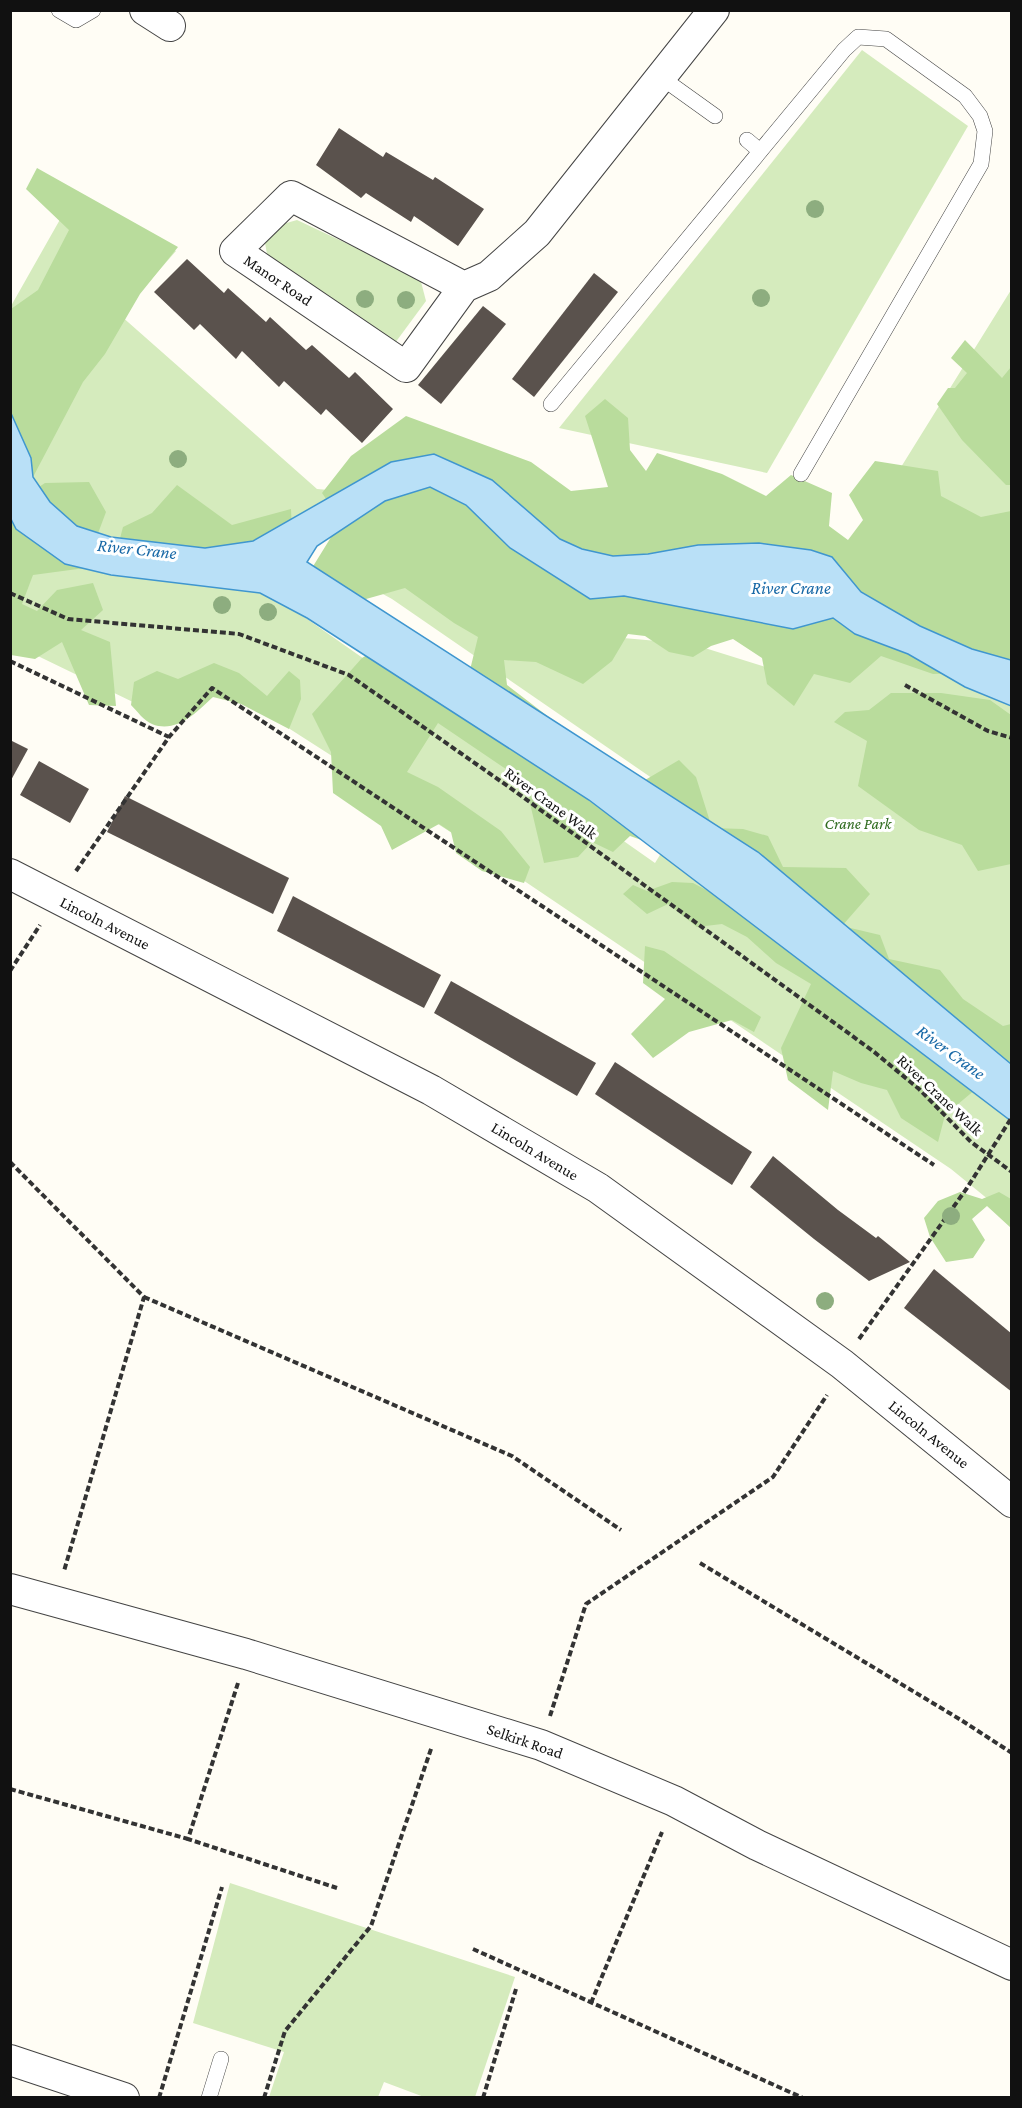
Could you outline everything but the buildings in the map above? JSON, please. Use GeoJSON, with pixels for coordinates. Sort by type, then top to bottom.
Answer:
{"type":"FeatureCollection","features":[{"type":"Feature","properties":{"kind":"street"},"geometry":{"type":"LineString","coordinates":[[145,10],[170,26]]}},
{"type":"Feature","properties":{"kind":"street","name":"Manor Road"},"geometry":{"type":"LineString","coordinates":[[464,287],[291,196],[235,251],[406,367],[464,287],[489,276],[537,233],[714,10]]}},
{"type":"Feature","properties":{"kind":"street","name":"Lincoln Avenue"},"geometry":{"type":"LineString","coordinates":[[10,874],[431,1089],[588,1182],[842,1364],[1011,1502]]}},
{"type":"Feature","properties":{"kind":"street","name":"Selkirk Road"},"geometry":{"type":"LineString","coordinates":[[10,1589],[246,1654],[541,1745],[674,1801],[757,1845],[1011,1965]]}},
{"type":"Feature","properties":{"kind":"street"},"geometry":{"type":"LineString","coordinates":[[10,2060],[124,2097]]}},
{"type":"Feature","properties":{"kind":"lane"},"geometry":{"type":"LineString","coordinates":[[59,10],[76,20],[93,10]]}},
{"type":"Feature","properties":{"kind":"lane"},"geometry":{"type":"LineString","coordinates":[[551,404],[844,50],[858,37],[886,39],[965,96],[980,116],[985,131],[981,164],[801,474]]}},
{"type":"Feature","properties":{"kind":"lane"},"geometry":{"type":"LineString","coordinates":[[662,78],[715,116]]}},
{"type":"Feature","properties":{"kind":"lane"},"geometry":{"type":"LineString","coordinates":[[747,140],[760,151]]}},
{"type":"Feature","properties":{"kind":"lane"},"geometry":{"type":"LineString","coordinates":[[209,2097],[221,2059]]}},
{"type":"Feature","properties":{"kind":"path","name":"River Crane Walk"},"geometry":{"type":"LineString","coordinates":[[10,593],[68,619],[238,634],[349,675],[509,787],[873,1051],[919,1089],[971,1142],[1011,1173]]}},
{"type":"Feature","properties":{"kind":"path"},"geometry":{"type":"LineString","coordinates":[[10,661],[169,737]]}},
{"type":"Feature","properties":{"kind":"path"},"geometry":{"type":"LineString","coordinates":[[905,685],[988,731],[1011,738]]}},
{"type":"Feature","properties":{"kind":"path"},"geometry":{"type":"LineString","coordinates":[[10,971],[57,898],[169,737],[212,688],[934,1165]]}},
{"type":"Feature","properties":{"kind":"path"},"geometry":{"type":"LineString","coordinates":[[541,1745],[586,1604],[773,1477],[822,1404],[842,1364],[989,1154],[1011,1117]]}},
{"type":"Feature","properties":{"kind":"path"},"geometry":{"type":"LineString","coordinates":[[10,1161],[144,1297],[512,1456],[621,1530]]}},
{"type":"Feature","properties":{"kind":"path"},"geometry":{"type":"LineString","coordinates":[[55,1601],[144,1297]]}},
{"type":"Feature","properties":{"kind":"path"},"geometry":{"type":"LineString","coordinates":[[700,1563],[961,1720],[1011,1754]]}},
{"type":"Feature","properties":{"kind":"path"},"geometry":{"type":"LineString","coordinates":[[188,1839],[246,1654]]}},
{"type":"Feature","properties":{"kind":"path"},"geometry":{"type":"LineString","coordinates":[[264,2097],[285,2031],[371,1926],[442,1714]]}},
{"type":"Feature","properties":{"kind":"path"},"geometry":{"type":"LineString","coordinates":[[10,1789],[188,1839],[337,1888]]}},
{"type":"Feature","properties":{"kind":"path"},"geometry":{"type":"LineString","coordinates":[[591,2003],[674,1801]]}},
{"type":"Feature","properties":{"kind":"path"},"geometry":{"type":"LineString","coordinates":[[159,2097],[222,1887]]}},
{"type":"Feature","properties":{"kind":"path"},"geometry":{"type":"LineString","coordinates":[[473,1950],[803,2097]]}},
{"type":"Feature","properties":{"kind":"path"},"geometry":{"type":"LineString","coordinates":[[483,2097],[516,1989]]}},
{"type":"Feature","properties":{"kind":"green space"},"geometry":{"type":"Polygon","coordinates":[[[862,50],[968,126],[767,473],[559,428],[862,50]]]}},
{"type":"Feature","properties":{"kind":"green space"},"geometry":{"type":"Polygon","coordinates":[[[37,168],[178,247],[140,294],[105,354],[83,382],[33,477],[11,493],[11,309],[38,290],[69,230],[26,189],[37,168]]]}},
{"type":"Feature","properties":{"kind":"green space","name":"Crane Park"},"geometry":{"type":"Polygon","coordinates":[[[75,193],[176,251],[120,315],[317,489],[341,491],[253,541],[206,548],[655,863],[691,805],[392,599],[335,568],[623,638],[692,644],[775,670],[1011,290],[1011,1218],[951,1169],[480,851],[209,677],[168,719],[11,643],[11,306],[75,193]]]}},
{"type":"Feature","properties":{"kind":"green space"},"geometry":{"type":"Polygon","coordinates":[[[297,220],[420,278],[426,301],[395,343],[269,265],[265,243],[283,224],[297,220]]]}},
{"type":"Feature","properties":{"kind":"green space"},"geometry":{"type":"Polygon","coordinates":[[[965,340],[1002,378],[1011,367],[1011,485],[1006,485],[962,440],[937,404],[948,388],[955,388],[967,373],[951,358],[965,340]]]}},
{"type":"Feature","properties":{"kind":"green space"},"geometry":{"type":"Polygon","coordinates":[[[605,399],[628,418],[630,450],[646,471],[657,453],[722,474],[766,496],[791,475],[832,493],[829,526],[848,540],[863,520],[849,495],[875,461],[938,471],[941,496],[981,517],[1011,511],[1011,671],[933,674],[881,656],[850,683],[814,674],[794,706],[767,684],[762,658],[733,639],[711,646],[693,657],[669,652],[645,636],[628,634],[612,661],[583,684],[536,662],[504,660],[507,685],[640,783],[679,760],[696,777],[712,828],[743,829],[768,836],[783,867],[846,868],[870,894],[842,926],[880,935],[889,959],[940,970],[963,999],[1003,1026],[1011,1024],[1011,1082],[656,845],[630,836],[613,852],[592,842],[578,857],[544,863],[525,782],[438,723],[407,772],[438,787],[501,831],[530,867],[524,883],[482,871],[456,853],[451,832],[439,824],[392,850],[381,826],[333,793],[331,752],[312,714],[362,658],[405,632],[470,670],[478,637],[405,588],[359,601],[312,568],[341,521],[322,493],[351,456],[406,416],[531,462],[571,491],[608,487],[585,416],[605,399]]]}},
{"type":"Feature","properties":{"kind":"green space"},"geometry":{"type":"Polygon","coordinates":[[[89,482],[106,512],[85,568],[33,575],[22,604],[37,611],[57,590],[93,583],[103,610],[81,630],[110,642],[116,706],[89,705],[62,642],[35,659],[11,655],[10,506],[45,483],[89,482]]]}},
{"type":"Feature","properties":{"kind":"green space"},"geometry":{"type":"Polygon","coordinates":[[[177,485],[232,525],[291,509],[292,531],[247,552],[114,561],[123,527],[152,513],[177,485]]]}},
{"type":"Feature","properties":{"kind":"green space"},"geometry":{"type":"Polygon","coordinates":[[[214,663],[239,673],[267,696],[289,671],[300,680],[301,699],[289,729],[241,704],[213,697],[186,720],[169,726],[149,723],[131,705],[134,682],[157,671],[178,679],[214,663]]]}},
{"type":"Feature","properties":{"kind":"green space"},"geometry":{"type":"Polygon","coordinates":[[[891,693],[941,693],[990,700],[1011,715],[1011,864],[978,871],[962,845],[919,830],[858,786],[867,741],[834,722],[845,712],[869,710],[891,693]]]}},
{"type":"Feature","properties":{"kind":"green space"},"geometry":{"type":"Polygon","coordinates":[[[672,882],[693,883],[716,895],[976,1089],[945,1115],[938,1142],[901,1118],[887,1090],[861,1083],[833,1071],[828,1110],[788,1080],[781,1048],[811,984],[776,963],[747,937],[722,924],[697,927],[668,904],[647,914],[623,894],[633,885],[647,891],[672,882]]]}},
{"type":"Feature","properties":{"kind":"green space"},"geometry":{"type":"Polygon","coordinates":[[[645,946],[664,951],[761,1017],[754,1032],[732,1020],[689,1032],[653,1058],[631,1034],[665,999],[643,983],[645,946]]]}},
{"type":"Feature","properties":{"kind":"green space"},"geometry":{"type":"Polygon","coordinates":[[[960,1192],[982,1199],[999,1192],[1011,1199],[1011,1228],[987,1206],[972,1219],[985,1240],[973,1258],[946,1262],[930,1237],[924,1218],[938,1201],[960,1192]]]}},
{"type":"Feature","properties":{"kind":"green space"},"geometry":{"type":"Polygon","coordinates":[[[230,1883],[515,1977],[475,2097],[424,2097],[384,2082],[378,2097],[269,2097],[284,2052],[193,2023],[230,1883]]]}},
{"type":"Feature","properties":{"kind":"water","name":"River Crane"},"geometry":{"type":"Polygon","coordinates":[[[10,411],[31,458],[33,477],[50,502],[77,526],[111,537],[205,548],[253,541],[391,462],[434,454],[492,480],[560,539],[582,549],[613,556],[648,554],[698,545],[759,543],[811,550],[832,557],[861,592],[920,626],[972,649],[1011,660],[1011,706],[965,687],[908,654],[855,634],[833,618],[793,629],[624,596],[590,599],[510,548],[466,505],[430,487],[385,501],[317,546],[307,562],[758,852],[1011,1064],[1011,1121],[589,800],[307,618],[260,593],[111,575],[65,564],[16,529],[11,519],[10,411]]]}}]}
